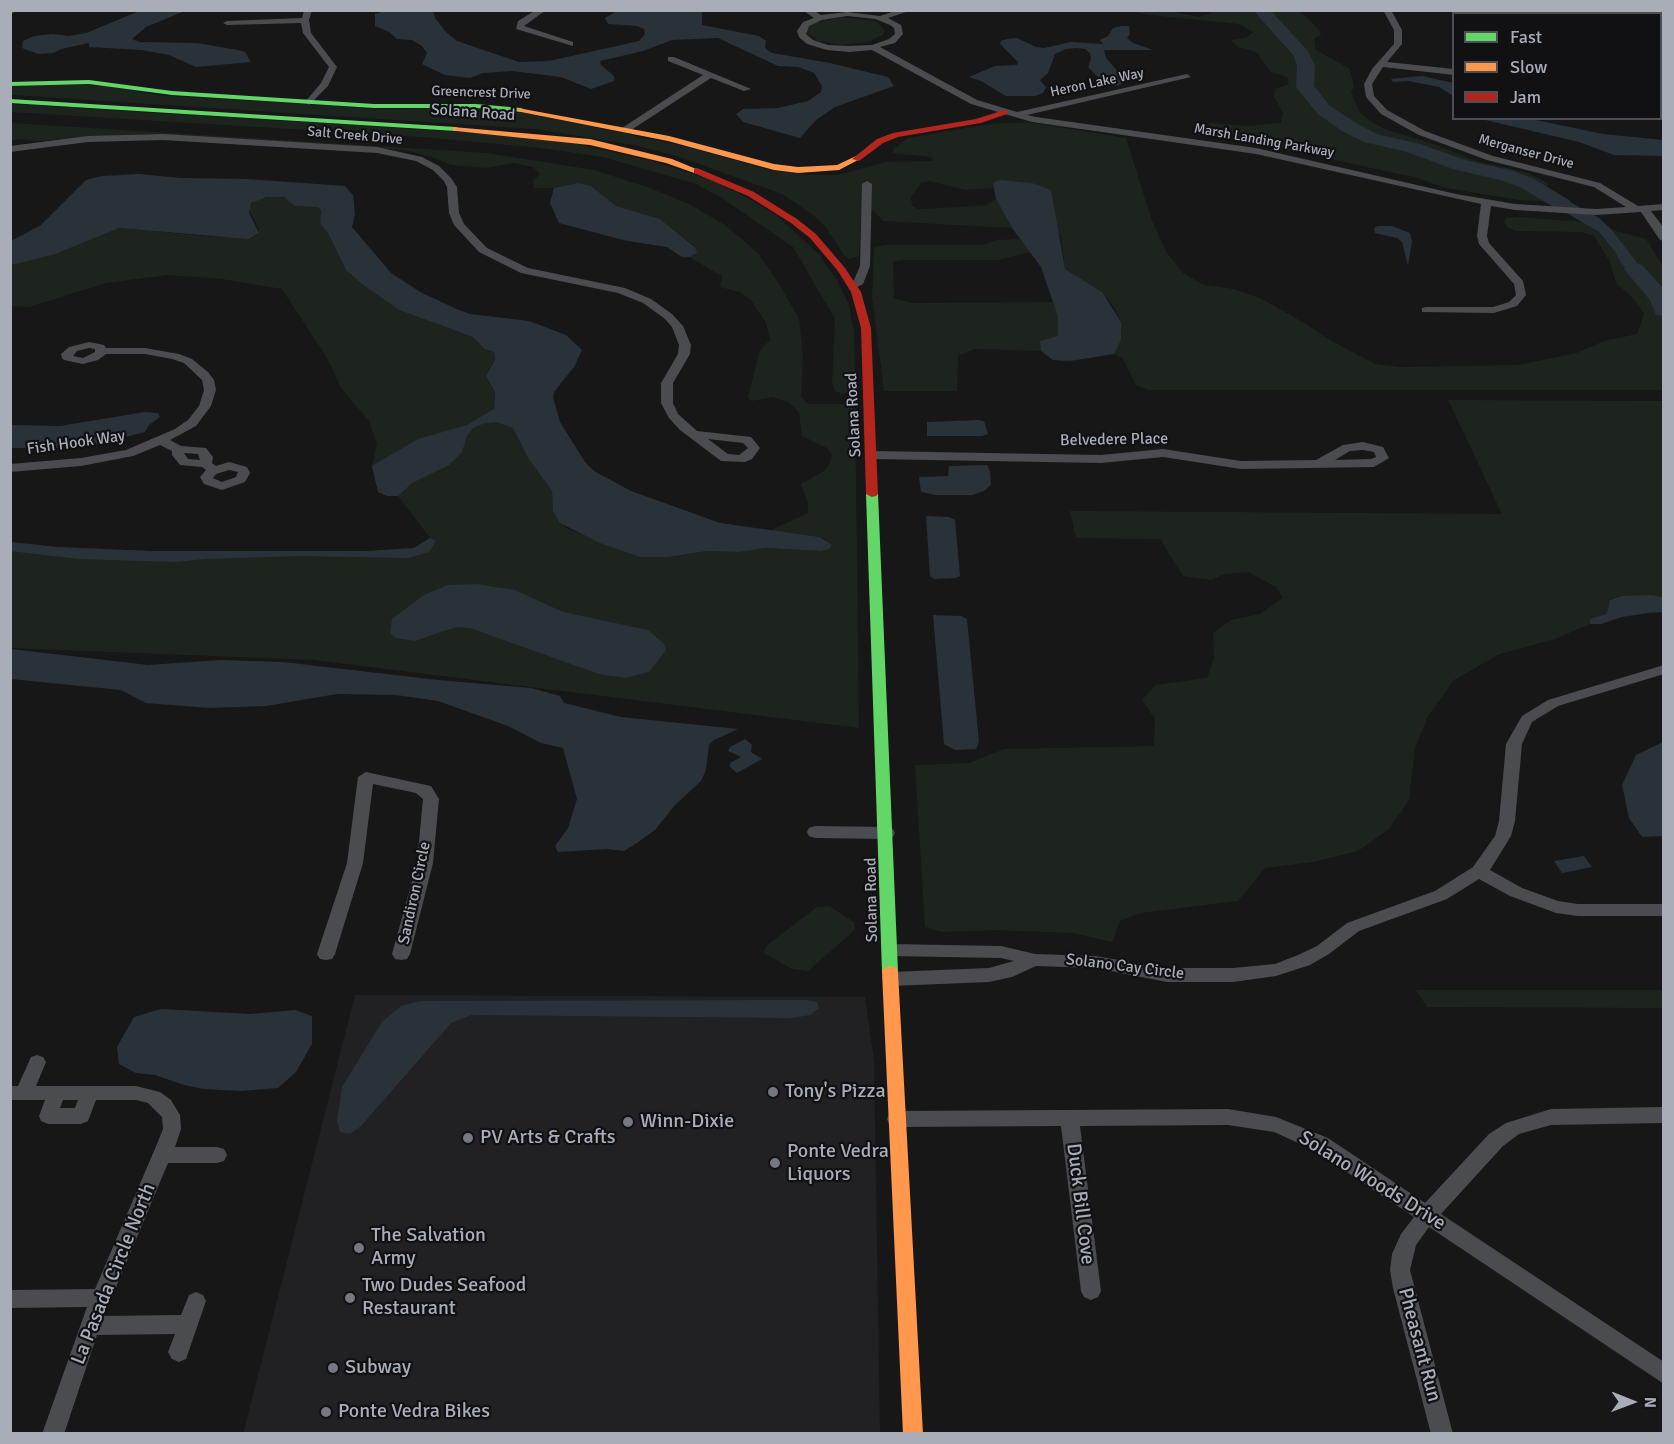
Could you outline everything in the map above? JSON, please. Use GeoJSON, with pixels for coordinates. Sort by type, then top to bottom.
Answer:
{"type":"FeatureCollection","features":[{"type":"Feature","properties":{"kind":"street"},"geometry":{"type":"LineString","coordinates":[[308,10],[305,20],[307,33],[332,63],[333,68],[325,84],[309,102]]}},
{"type":"Feature","properties":{"kind":"street"},"geometry":{"type":"LineString","coordinates":[[542,10],[521,22],[519,27],[570,44]]}},
{"type":"Feature","properties":{"kind":"street"},"geometry":{"type":"LineString","coordinates":[[807,10],[820,18]]}},
{"type":"Feature","properties":{"kind":"street"},"geometry":{"type":"LineString","coordinates":[[881,18],[909,10]]}},
{"type":"Feature","properties":{"kind":"street","name":"Merganser Drive"},"geometry":{"type":"LineString","coordinates":[[1387,10],[1396,25],[1399,37],[1394,50],[1369,78],[1368,90],[1375,103],[1401,123],[1490,158],[1597,185],[1642,210]]}},
{"type":"Feature","properties":{"kind":"street"},"geometry":{"type":"LineString","coordinates":[[848,14],[881,18],[898,27],[899,34],[892,41],[873,47],[839,48],[810,42],[801,31],[806,24],[820,18],[848,14]]}},
{"type":"Feature","properties":{"kind":"street"},"geometry":{"type":"LineString","coordinates":[[227,23],[305,20]]}},
{"type":"Feature","properties":{"kind":"street","name":"Marsh Landing Parkway"},"geometry":{"type":"LineString","coordinates":[[873,47],[962,96],[1009,114],[1057,125],[1256,151],[1486,202],[1596,212],[1664,207]]}},
{"type":"Feature","properties":{"kind":"street"},"geometry":{"type":"LineString","coordinates":[[670,59],[747,89]]}},
{"type":"Feature","properties":{"kind":"street"},"geometry":{"type":"LineString","coordinates":[[1381,64],[1452,72]]}},
{"type":"Feature","properties":{"kind":"street"},"geometry":{"type":"LineString","coordinates":[[625,130],[709,75]]}},
{"type":"Feature","properties":{"kind":"street","name":"Heron Lake Way"},"geometry":{"type":"LineString","coordinates":[[1009,114],[1187,77]]}},
{"type":"Feature","properties":{"kind":"street","name":"Greencrest Drive"},"geometry":{"type":"LineString","coordinates":[[10,84],[97,83],[172,93],[309,102],[389,106],[498,107],[543,113],[685,143],[774,167],[813,170],[846,164],[874,145],[896,135],[1009,114]]}},
{"type":"Feature","properties":{"kind":"street","name":"Solana Road"},"geometry":{"type":"LineString","coordinates":[[10,101],[519,133],[624,149],[710,175],[773,207],[821,244],[843,270],[853,286],[866,328],[873,455],[896,1119],[913,1434]]}},
{"type":"Feature","properties":{"kind":"street","name":"Salt Creek Drive"},"geometry":{"type":"LineString","coordinates":[[10,149],[88,139],[163,137],[377,150],[419,159],[436,168],[448,180],[452,187],[454,213],[459,225],[483,250],[525,271],[621,290],[647,301],[668,316],[682,336],[685,345],[684,354],[667,383],[667,403],[673,414],[694,434]]}},
{"type":"Feature","properties":{"kind":"street"},"geometry":{"type":"LineString","coordinates":[[853,286],[859,282],[865,266],[867,184]]}},
{"type":"Feature","properties":{"kind":"street"},"geometry":{"type":"LineString","coordinates":[[1425,310],[1494,310],[1513,304],[1521,295],[1519,283],[1484,244],[1482,236],[1486,202]]}},
{"type":"Feature","properties":{"kind":"street"},"geometry":{"type":"LineString","coordinates":[[1642,210],[1654,220],[1664,238]]}},
{"type":"Feature","properties":{"kind":"street","name":"Fish Hook Way"},"geometry":{"type":"LineString","coordinates":[[10,468],[109,457],[162,441],[192,423],[205,406],[210,390],[204,374],[189,361],[161,353],[102,351]]}},
{"type":"Feature","properties":{"kind":"street"},"geometry":{"type":"LineString","coordinates":[[162,441],[178,449],[178,454],[184,462],[210,467]]}},
{"type":"Feature","properties":{"kind":"street","name":"Belvedere Place"},"geometry":{"type":"LineString","coordinates":[[873,455],[1101,459],[1163,453],[1241,465],[1319,464]]}},
{"type":"Feature","properties":{"kind":"street","name":"Solano Cay Circle"},"geometry":{"type":"LineString","coordinates":[[890,950],[1001,952],[1035,960],[1095,962],[1167,975],[1233,975],[1276,970],[1304,960],[1323,950],[1353,927],[1441,895],[1479,871],[1491,857],[1503,836],[1508,813],[1514,744],[1527,719],[1553,703],[1664,669]]}},
{"type":"Feature","properties":{"kind":"street","name":"Sandiron Circle"},"geometry":{"type":"LineString","coordinates":[[326,954],[355,863],[366,777],[425,790],[431,799],[425,863],[401,954]]}},
{"type":"Feature","properties":{"kind":"street"},"geometry":{"type":"LineString","coordinates":[[816,832],[887,833]]}},
{"type":"Feature","properties":{"kind":"street"},"geometry":{"type":"LineString","coordinates":[[1479,871],[1516,892],[1556,907],[1578,910],[1664,910]]}},
{"type":"Feature","properties":{"kind":"street","name":"Solano Cay Circle"},"geometry":{"type":"LineString","coordinates":[[891,978],[988,975],[1006,972],[1035,960]]}},
{"type":"Feature","properties":{"kind":"street"},"geometry":{"type":"LineString","coordinates":[[17,1093],[37,1062]]}},
{"type":"Feature","properties":{"kind":"street","name":"La Pasada Circle North"},"geometry":{"type":"LineString","coordinates":[[17,1093],[57,1093],[48,1116],[81,1116],[90,1093],[136,1093],[153,1097],[164,1105],[171,1115],[172,1128],[90,1326],[53,1434]]}},
{"type":"Feature","properties":{"kind":"street","name":"Pheasant Run"},"geometry":{"type":"LineString","coordinates":[[1442,1434],[1403,1288],[1400,1270],[1402,1254],[1408,1240],[1427,1215],[1496,1140],[1529,1122],[1551,1117],[1581,1115],[1664,1115]]}},
{"type":"Feature","properties":{"kind":"street","name":"Duck Bill Cove"},"geometry":{"type":"LineString","coordinates":[[1069,1117],[1091,1291]]}},
{"type":"Feature","properties":{"kind":"street","name":"Solano Woods Drive"},"geometry":{"type":"LineString","coordinates":[[896,1119],[1228,1117],[1276,1125],[1321,1144],[1664,1374]]}},
{"type":"Feature","properties":{"kind":"street"},"geometry":{"type":"LineString","coordinates":[[162,1155],[217,1155]]}},
{"type":"Feature","properties":{"kind":"street"},"geometry":{"type":"LineString","coordinates":[[10,1299],[101,1298]]}},
{"type":"Feature","properties":{"kind":"street"},"geometry":{"type":"LineString","coordinates":[[179,1352],[196,1301]]}},
{"type":"Feature","properties":{"kind":"street"},"geometry":{"type":"LineString","coordinates":[[90,1326],[188,1324]]}},
{"type":"Feature","properties":{"kind":"shaded area"},"geometry":{"type":"Polygon","coordinates":[[[142,10],[185,11],[146,27],[132,39],[139,42],[197,43],[238,50],[245,52],[251,62],[196,67],[169,55],[142,50],[89,47],[89,43],[61,49],[54,53],[38,54],[22,48],[23,41],[34,36],[53,34],[69,36],[86,33],[142,10]]]}},
{"type":"Feature","properties":{"kind":"shaded area"},"geometry":{"type":"Polygon","coordinates":[[[385,11],[433,11],[435,18],[446,32],[457,41],[519,62],[549,61],[639,41],[645,34],[644,29],[637,26],[608,24],[605,18],[617,11],[702,11],[702,25],[759,36],[766,41],[765,48],[772,53],[830,63],[888,77],[894,86],[835,107],[816,120],[800,138],[743,122],[736,114],[743,109],[778,108],[808,101],[821,92],[822,86],[814,73],[798,67],[778,66],[718,38],[672,40],[643,51],[600,61],[601,65],[614,76],[614,81],[591,89],[561,77],[512,71],[483,73],[470,78],[445,75],[422,64],[427,53],[422,46],[412,40],[397,39],[389,32],[375,26],[375,14],[385,11]]]}},
{"type":"Feature","properties":{"kind":"shaded area"},"geometry":{"type":"Polygon","coordinates":[[[1131,11],[1170,11],[1198,17],[1211,13],[1211,11],[1300,11],[1319,30],[1321,36],[1314,38],[1316,50],[1350,69],[1354,87],[1351,92],[1359,111],[1368,120],[1387,130],[1434,144],[1476,161],[1528,173],[1548,183],[1547,189],[1527,183],[1527,187],[1544,199],[1542,201],[1519,200],[1446,188],[1417,178],[1289,150],[1210,136],[1206,131],[1209,123],[1247,126],[1281,123],[1283,113],[1274,97],[1275,89],[1289,84],[1287,77],[1271,72],[1256,52],[1238,47],[1231,40],[1246,38],[1253,32],[1239,24],[1131,11]]]}},
{"type":"Feature","properties":{"kind":"shaded area"},"geometry":{"type":"Polygon","coordinates":[[[840,17],[875,21],[885,30],[883,35],[868,42],[842,45],[818,41],[807,33],[807,28],[811,24],[840,17]]]}},
{"type":"Feature","properties":{"kind":"shaded area"},"geometry":{"type":"Polygon","coordinates":[[[1129,26],[1130,34],[1127,38],[1133,43],[1153,50],[1104,50],[1106,58],[1126,81],[1118,86],[1104,83],[1088,67],[1091,59],[1090,53],[1085,49],[1077,48],[1066,49],[1055,54],[1048,73],[1040,80],[1046,87],[1043,93],[1035,96],[1006,96],[981,81],[969,77],[995,66],[1017,65],[1018,62],[1000,44],[1001,41],[1017,38],[1036,47],[1044,48],[1071,42],[1103,44],[1100,40],[1108,36],[1113,28],[1129,26]]]}},
{"type":"Feature","properties":{"kind":"shaded area"},"geometry":{"type":"Polygon","coordinates":[[[1422,76],[1452,83],[1452,95],[1439,87],[1409,81],[1393,82],[1391,79],[1422,76]]]}},
{"type":"Feature","properties":{"kind":"shaded area"},"geometry":{"type":"Polygon","coordinates":[[[58,84],[110,86],[157,95],[379,109],[472,108],[525,113],[684,146],[769,170],[806,175],[839,175],[885,162],[934,161],[931,157],[893,153],[893,149],[908,138],[989,124],[1027,122],[1126,138],[1151,218],[1167,253],[1183,273],[1204,285],[1234,289],[1260,298],[1375,364],[1401,367],[1518,365],[1577,353],[1604,341],[1637,334],[1644,314],[1635,300],[1616,283],[1610,262],[1594,236],[1581,232],[1516,231],[1507,227],[1504,222],[1506,218],[1521,217],[1584,222],[1599,233],[1621,263],[1663,296],[1663,390],[1148,390],[1136,385],[1123,359],[1114,354],[1121,339],[1121,322],[1115,309],[1102,292],[1065,269],[1061,236],[993,183],[994,188],[965,190],[930,181],[921,183],[911,197],[912,206],[918,209],[986,205],[996,199],[1012,228],[883,221],[872,209],[861,210],[859,256],[849,259],[825,226],[812,214],[782,194],[680,157],[634,145],[535,129],[11,95],[10,86],[58,84]]]}},
{"type":"Feature","properties":{"kind":"shaded area"},"geometry":{"type":"Polygon","coordinates":[[[10,104],[495,134],[578,144],[656,162],[708,179],[776,215],[819,254],[838,282],[849,305],[854,333],[855,379],[851,391],[842,394],[835,391],[832,383],[835,319],[793,247],[722,198],[696,184],[603,157],[541,148],[422,137],[11,112],[10,104]]]}},
{"type":"Feature","properties":{"kind":"shaded area"},"geometry":{"type":"Polygon","coordinates":[[[1485,120],[1536,120],[1603,134],[1663,140],[1663,156],[1614,155],[1579,142],[1485,120]]]}},
{"type":"Feature","properties":{"kind":"shaded area"},"geometry":{"type":"Polygon","coordinates":[[[11,123],[487,153],[594,170],[650,188],[691,205],[725,225],[758,253],[780,285],[799,319],[803,355],[801,397],[808,404],[855,404],[859,728],[314,660],[11,648],[10,542],[57,547],[151,551],[368,551],[414,548],[430,538],[398,496],[387,496],[378,492],[372,466],[377,444],[369,421],[341,388],[327,358],[282,289],[222,279],[168,275],[106,283],[29,307],[11,306],[11,265],[119,228],[215,237],[256,236],[259,229],[248,208],[257,199],[276,196],[288,199],[295,206],[317,207],[321,210],[320,223],[328,233],[346,270],[362,284],[399,310],[473,337],[483,349],[494,352],[495,360],[486,376],[495,392],[494,409],[513,428],[528,458],[552,491],[553,511],[566,528],[640,557],[669,557],[707,551],[737,552],[766,548],[821,551],[829,549],[826,539],[820,537],[769,531],[808,513],[808,502],[801,484],[826,470],[833,456],[827,448],[802,436],[799,412],[788,402],[773,397],[751,401],[748,397],[760,350],[770,340],[766,323],[751,300],[740,292],[720,287],[722,276],[689,257],[697,253],[696,247],[660,219],[616,206],[591,186],[578,183],[554,188],[534,188],[533,181],[540,174],[533,167],[513,163],[487,168],[451,165],[409,151],[371,147],[150,134],[38,141],[11,140],[11,123]]]}},
{"type":"Feature","properties":{"kind":"shaded area"},"geometry":{"type":"Polygon","coordinates":[[[139,174],[345,186],[353,195],[355,214],[352,227],[391,273],[422,293],[459,310],[470,314],[529,321],[566,335],[582,350],[574,367],[554,392],[553,397],[560,422],[585,462],[594,471],[631,491],[720,523],[820,537],[832,545],[829,549],[821,551],[766,548],[738,552],[707,551],[669,557],[640,557],[600,543],[560,523],[553,511],[552,491],[528,458],[513,428],[496,422],[485,423],[473,428],[467,436],[462,452],[449,465],[412,483],[398,496],[387,496],[378,492],[372,466],[418,439],[467,425],[494,409],[495,392],[486,376],[495,360],[494,352],[484,349],[473,337],[399,310],[362,284],[346,270],[328,233],[320,223],[321,210],[317,207],[295,206],[284,197],[267,197],[251,203],[249,213],[259,233],[248,239],[119,228],[55,254],[11,265],[11,241],[41,225],[86,180],[102,176],[139,174]]]}},
{"type":"Feature","properties":{"kind":"shaded area"},"geometry":{"type":"Polygon","coordinates":[[[999,180],[1032,183],[1051,190],[1065,269],[1102,292],[1121,322],[1121,340],[1114,354],[1070,361],[1053,360],[1041,351],[1040,341],[1058,336],[1058,317],[1041,267],[1012,228],[996,199],[993,183],[999,180]]]}},
{"type":"Feature","properties":{"kind":"shaded area"},"geometry":{"type":"Polygon","coordinates":[[[578,183],[591,186],[616,206],[660,219],[696,248],[697,253],[689,257],[682,257],[667,247],[627,241],[559,223],[550,203],[554,188],[578,183]]]}},
{"type":"Feature","properties":{"kind":"shaded area"},"geometry":{"type":"Polygon","coordinates":[[[1527,183],[1547,189],[1599,218],[1612,230],[1663,296],[1660,299],[1654,297],[1621,263],[1599,232],[1534,194],[1527,187],[1527,183]]]}},
{"type":"Feature","properties":{"kind":"shaded area"},"geometry":{"type":"Polygon","coordinates":[[[1392,226],[1410,233],[1412,241],[1408,266],[1402,242],[1397,238],[1375,233],[1374,228],[1392,226]]]}},
{"type":"Feature","properties":{"kind":"shaded area"},"geometry":{"type":"Polygon","coordinates":[[[1612,230],[1646,239],[1663,266],[1663,296],[1612,230]]]}},
{"type":"Feature","properties":{"kind":"shaded area"},"geometry":{"type":"Polygon","coordinates":[[[1020,239],[1030,252],[998,260],[901,260],[893,262],[894,298],[911,303],[1053,302],[1058,317],[1058,337],[1040,341],[1041,351],[975,349],[958,356],[957,391],[884,391],[872,297],[874,247],[983,245],[997,240],[1020,239]]]}},
{"type":"Feature","properties":{"kind":"shaded area"},"geometry":{"type":"Polygon","coordinates":[[[1448,400],[1663,401],[1663,597],[1621,596],[1610,599],[1606,614],[1590,619],[1590,624],[1555,639],[1500,654],[1454,680],[1428,716],[1415,748],[1409,800],[1389,829],[1358,851],[1313,862],[1265,868],[1238,901],[1141,913],[1120,921],[1112,942],[1073,933],[995,930],[942,932],[925,927],[915,765],[969,763],[1004,749],[1154,746],[1155,719],[1142,700],[1155,685],[1207,678],[1214,658],[1213,633],[1231,620],[1260,614],[1283,598],[1276,587],[1248,572],[1225,574],[1211,580],[1183,576],[1160,539],[1076,538],[1070,511],[1502,514],[1448,400]]]}},
{"type":"Feature","properties":{"kind":"shaded area"},"geometry":{"type":"Polygon","coordinates":[[[145,412],[158,413],[160,417],[149,425],[145,432],[81,448],[11,448],[11,425],[60,426],[145,412]]]}},
{"type":"Feature","properties":{"kind":"shaded area"},"geometry":{"type":"Polygon","coordinates":[[[984,421],[988,434],[982,436],[927,436],[927,422],[984,421]]]}},
{"type":"Feature","properties":{"kind":"shaded area"},"geometry":{"type":"Polygon","coordinates":[[[987,465],[991,485],[984,491],[972,495],[936,495],[921,492],[919,477],[948,476],[949,466],[987,465]]]}},
{"type":"Feature","properties":{"kind":"shaded area"},"geometry":{"type":"Polygon","coordinates":[[[926,516],[949,517],[955,520],[960,576],[934,579],[930,576],[926,516]]]}},
{"type":"Feature","properties":{"kind":"shaded area"},"geometry":{"type":"Polygon","coordinates":[[[430,538],[436,541],[429,552],[408,558],[301,556],[176,562],[79,559],[10,551],[11,542],[57,547],[151,551],[368,551],[414,548],[430,538]]]}},
{"type":"Feature","properties":{"kind":"shaded area"},"geometry":{"type":"Polygon","coordinates":[[[476,584],[515,590],[563,612],[648,630],[664,644],[666,650],[649,672],[626,678],[599,674],[470,628],[458,627],[415,641],[396,638],[390,633],[392,619],[424,595],[448,585],[476,584]]]}},
{"type":"Feature","properties":{"kind":"shaded area"},"geometry":{"type":"Polygon","coordinates":[[[1621,596],[1663,597],[1663,612],[1590,624],[1590,619],[1606,614],[1610,600],[1621,596]]]}},
{"type":"Feature","properties":{"kind":"shaded area"},"geometry":{"type":"Polygon","coordinates":[[[933,615],[961,616],[967,619],[979,742],[976,749],[955,750],[944,744],[933,615]]]}},
{"type":"Feature","properties":{"kind":"shaded area"},"geometry":{"type":"Polygon","coordinates":[[[11,649],[148,665],[221,660],[283,662],[531,688],[560,696],[564,703],[621,717],[738,729],[714,740],[709,745],[706,770],[701,781],[675,805],[655,830],[637,843],[624,851],[607,849],[558,852],[555,846],[568,828],[577,799],[563,748],[541,743],[508,726],[438,701],[396,695],[337,694],[266,706],[210,708],[146,703],[121,690],[11,679],[11,649]]]}},
{"type":"Feature","properties":{"kind":"shaded area"},"geometry":{"type":"Polygon","coordinates":[[[745,739],[752,745],[751,752],[762,759],[737,773],[730,767],[730,763],[741,757],[728,751],[730,747],[745,739]]]}},
{"type":"Feature","properties":{"kind":"shaded area"},"geometry":{"type":"Polygon","coordinates":[[[1663,742],[1663,836],[1642,837],[1629,818],[1622,785],[1636,755],[1663,742]]]}},
{"type":"Feature","properties":{"kind":"shaded area"},"geometry":{"type":"Polygon","coordinates":[[[1584,856],[1592,867],[1562,873],[1554,861],[1584,856]]]}},
{"type":"Feature","properties":{"kind":"shaded area"},"geometry":{"type":"Polygon","coordinates":[[[829,906],[854,922],[855,930],[808,971],[792,969],[764,953],[766,946],[817,907],[829,906]]]}},
{"type":"Feature","properties":{"kind":"shaded area"},"geometry":{"type":"Polygon","coordinates":[[[1416,990],[1663,990],[1663,1008],[1427,1007],[1416,990]]]}},
{"type":"Feature","properties":{"kind":"shaded area"},"geometry":{"type":"Polygon","coordinates":[[[355,995],[865,997],[874,1061],[880,1433],[243,1434],[355,995]]]}},
{"type":"Feature","properties":{"kind":"shaded area"},"geometry":{"type":"Polygon","coordinates":[[[805,1000],[817,1002],[819,1008],[810,1015],[792,1018],[471,1015],[451,1023],[361,1126],[350,1134],[340,1132],[337,1121],[342,1087],[382,1022],[401,1006],[421,1001],[805,1000]]]}},
{"type":"Feature","properties":{"kind":"shaded area"},"geometry":{"type":"Polygon","coordinates":[[[161,1009],[250,1014],[295,1010],[312,1016],[312,1044],[296,1072],[278,1088],[241,1091],[204,1089],[155,1075],[136,1073],[119,1064],[117,1047],[134,1017],[161,1009]]]}},
{"type":"Feature","properties":{"kind":"waterway"},"geometry":{"type":"LineString","coordinates":[[1261,10],[1302,55],[1306,66],[1305,87],[1324,110],[1349,127],[1371,138],[1413,148],[1460,165],[1506,175],[1527,183],[1562,204]]}},
{"type":"Feature","properties":{"kind":"waterway"},"geometry":{"type":"LineString","coordinates":[[1635,269],[1660,299],[1664,310]]}},
{"type":"Feature","properties":{"kind":"traffic: fast"},"geometry":{"type":"LineString","coordinates":[[10,84],[89,82],[172,93],[374,106],[476,106],[521,110]]}},
{"type":"Feature","properties":{"kind":"traffic: fast"},"geometry":{"type":"LineString","coordinates":[[10,101],[456,129]]}},
{"type":"Feature","properties":{"kind":"traffic: fast"},"geometry":{"type":"LineString","coordinates":[[872,494],[890,972]]}},
{"type":"Feature","properties":{"kind":"traffic: slow"},"geometry":{"type":"LineString","coordinates":[[521,110],[669,139],[774,167],[798,170],[839,167],[856,159]]}},
{"type":"Feature","properties":{"kind":"traffic: slow"},"geometry":{"type":"LineString","coordinates":[[456,129],[590,142],[669,161],[697,171]]}},
{"type":"Feature","properties":{"kind":"traffic: slow"},"geometry":{"type":"LineString","coordinates":[[890,972],[913,1434]]}},
{"type":"Feature","properties":{"kind":"traffic: jam"},"geometry":{"type":"LineString","coordinates":[[856,159],[880,141],[896,135],[978,121],[1004,112]]}},
{"type":"Feature","properties":{"kind":"traffic: jam"},"geometry":{"type":"LineString","coordinates":[[697,171],[751,194],[794,221],[813,236],[842,270],[856,292],[866,328],[872,494]]}},
{"type":"Feature","properties":{"kind":"place","name":"Tony's Pizza"},"geometry":{"type":"Point","coordinates":[773,1092]}},
{"type":"Feature","properties":{"kind":"place","name":"Winn-Dixie"},"geometry":{"type":"Point","coordinates":[628,1122]}},
{"type":"Feature","properties":{"kind":"place","name":"PV Arts & Crafts"},"geometry":{"type":"Point","coordinates":[468,1138]}},
{"type":"Feature","properties":{"kind":"place","name":"Ponte Vedra Liquors"},"geometry":{"type":"Point","coordinates":[775,1163]}},
{"type":"Feature","properties":{"kind":"place","name":"The Salvation Army"},"geometry":{"type":"Point","coordinates":[359,1248]}},
{"type":"Feature","properties":{"kind":"place","name":"Two Dudes Seafood Restaurant"},"geometry":{"type":"Point","coordinates":[350,1298]}},
{"type":"Feature","properties":{"kind":"place","name":"Subway"},"geometry":{"type":"Point","coordinates":[333,1368]}},
{"type":"Feature","properties":{"kind":"place","name":"Ponte Vedra Bikes"},"geometry":{"type":"Point","coordinates":[326,1412]}}]}
